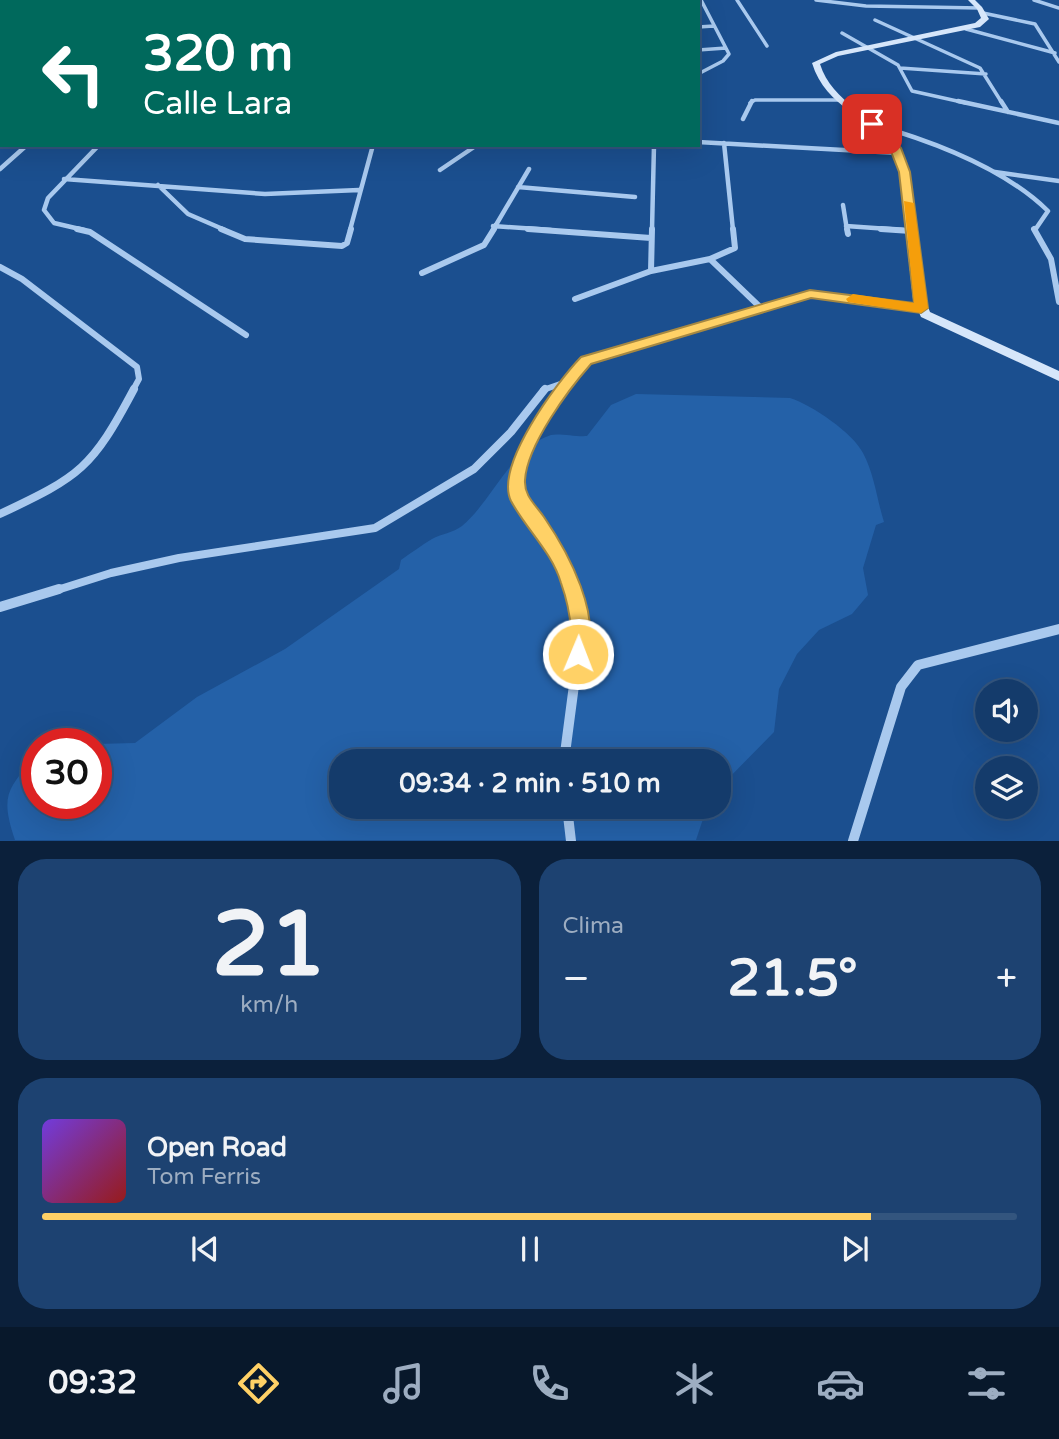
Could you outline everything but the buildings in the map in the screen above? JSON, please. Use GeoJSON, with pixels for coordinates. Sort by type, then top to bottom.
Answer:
{"type":"FeatureCollection","features":[{"type":"Feature","properties":{"kind":"street"},"geometry":{"type":"LineString","coordinates":[[700,0],[728,51]]}},
{"type":"Feature","properties":{"kind":"street"},"geometry":{"type":"LineString","coordinates":[[737,0],[767,46]]}},
{"type":"Feature","properties":{"kind":"street"},"geometry":{"type":"LineString","coordinates":[[816,0],[866,6],[982,11],[1035,24],[1056,53],[1059,62]]}},
{"type":"Feature","properties":{"kind":"street"},"geometry":{"type":"LineString","coordinates":[[971,0],[982,11],[985,19],[966,29],[836,54],[816,63],[825,83],[840,100],[872,124],[898,153],[904,172],[921,308],[931,319],[984,339],[1059,376]]}},
{"type":"Feature","properties":{"kind":"street"},"geometry":{"type":"LineString","coordinates":[[1034,0],[1059,8]]}},
{"type":"Feature","properties":{"kind":"street"},"geometry":{"type":"LineString","coordinates":[[875,19],[975,65],[987,74],[1008,112]]}},
{"type":"Feature","properties":{"kind":"street"},"geometry":{"type":"LineString","coordinates":[[700,27],[714,26]]}},
{"type":"Feature","properties":{"kind":"street"},"geometry":{"type":"LineString","coordinates":[[966,29],[1056,53]]}},
{"type":"Feature","properties":{"kind":"street"},"geometry":{"type":"LineString","coordinates":[[842,33],[900,68],[987,74]]}},
{"type":"Feature","properties":{"kind":"street"},"geometry":{"type":"LineString","coordinates":[[700,50],[728,51]]}},
{"type":"Feature","properties":{"kind":"street"},"geometry":{"type":"LineString","coordinates":[[700,73],[723,61],[728,51]]}},
{"type":"Feature","properties":{"kind":"street"},"geometry":{"type":"LineString","coordinates":[[900,68],[912,91],[1059,123]]}},
{"type":"Feature","properties":{"kind":"street"},"geometry":{"type":"LineString","coordinates":[[743,119],[750,102],[755,100],[840,100]]}},
{"type":"Feature","properties":{"kind":"street"},"geometry":{"type":"LineString","coordinates":[[872,124],[897,129],[991,172],[1031,194],[1048,211],[1046,218],[1034,229],[1051,259],[1059,302]]}},
{"type":"Feature","properties":{"kind":"street"},"geometry":{"type":"LineString","coordinates":[[700,142],[898,153]]}},
{"type":"Feature","properties":{"kind":"street"},"geometry":{"type":"LineString","coordinates":[[575,299],[651,271],[710,259],[735,248],[724,143]]}},
{"type":"Feature","properties":{"kind":"street"},"geometry":{"type":"LineString","coordinates":[[0,169],[25,147]]}},
{"type":"Feature","properties":{"kind":"street"},"geometry":{"type":"LineString","coordinates":[[97,147],[48,198],[44,210],[54,223],[90,232],[246,335]]}},
{"type":"Feature","properties":{"kind":"street"},"geometry":{"type":"LineString","coordinates":[[158,185],[188,214],[245,239],[340,246],[347,243],[372,147]]}},
{"type":"Feature","properties":{"kind":"street"},"geometry":{"type":"LineString","coordinates":[[440,170],[474,147]]}},
{"type":"Feature","properties":{"kind":"street"},"geometry":{"type":"LineString","coordinates":[[651,271],[654,147]]}},
{"type":"Feature","properties":{"kind":"street"},"geometry":{"type":"LineString","coordinates":[[422,272],[478,250],[489,240],[493,226],[529,169]]}},
{"type":"Feature","properties":{"kind":"street"},"geometry":{"type":"LineString","coordinates":[[991,172],[1059,181]]}},
{"type":"Feature","properties":{"kind":"street"},"geometry":{"type":"LineString","coordinates":[[64,179],[265,194],[359,190]]}},
{"type":"Feature","properties":{"kind":"street"},"geometry":{"type":"LineString","coordinates":[[518,187],[635,197]]}},
{"type":"Feature","properties":{"kind":"street"},"geometry":{"type":"LineString","coordinates":[[843,205],[848,234]]}},
{"type":"Feature","properties":{"kind":"street"},"geometry":{"type":"LineString","coordinates":[[493,226],[651,238]]}},
{"type":"Feature","properties":{"kind":"street"},"geometry":{"type":"LineString","coordinates":[[846,226],[911,231]]}},
{"type":"Feature","properties":{"kind":"street"},"geometry":{"type":"LineString","coordinates":[[710,259],[760,307]]}},
{"type":"Feature","properties":{"kind":"street"},"geometry":{"type":"LineString","coordinates":[[0,267],[22,279],[137,367],[139,379],[98,453],[81,470],[0,514]]}},
{"type":"Feature","properties":{"kind":"street"},"geometry":{"type":"LineString","coordinates":[[566,749],[581,632],[570,579],[538,522],[519,498],[517,480],[523,456],[566,382],[586,360],[810,294],[921,308]]}},
{"type":"Feature","properties":{"kind":"street"},"geometry":{"type":"LineString","coordinates":[[0,607],[111,573],[179,558],[375,528],[474,468],[510,432],[544,389],[566,382]]}},
{"type":"Feature","properties":{"kind":"street"},"geometry":{"type":"LineString","coordinates":[[853,841],[901,687],[918,665],[1059,629]]}},
{"type":"Feature","properties":{"kind":"street"},"geometry":{"type":"LineString","coordinates":[[568,819],[571,841]]}},
{"type":"Feature","properties":{"kind":"shaded area"},"geometry":{"type":"Polygon","coordinates":[[[636,394],[790,398],[820,413],[858,445],[873,478],[884,522],[876,525],[863,568],[868,595],[852,614],[819,630],[797,654],[779,689],[774,732],[731,776],[731,749],[329,749],[329,819],[703,819],[696,840],[15,840],[7,802],[9,793],[21,774],[21,819],[112,819],[112,744],[135,743],[197,697],[285,649],[399,569],[401,560],[416,549],[462,526],[513,463],[537,442],[551,435],[587,436],[611,405],[636,394]]]}},
{"type":"Feature","properties":{"kind":"slow traffic"},"geometry":{"type":"LineString","coordinates":[[853,299],[921,308],[908,203]]}},
{"type":"Feature","properties":{"kind":"route"},"geometry":{"type":"LineString","coordinates":[[578,654],[581,632],[570,579],[538,522],[519,498],[517,480],[523,456],[566,382],[586,360],[810,294],[921,308],[904,172],[895,148],[872,124]]}}]}
